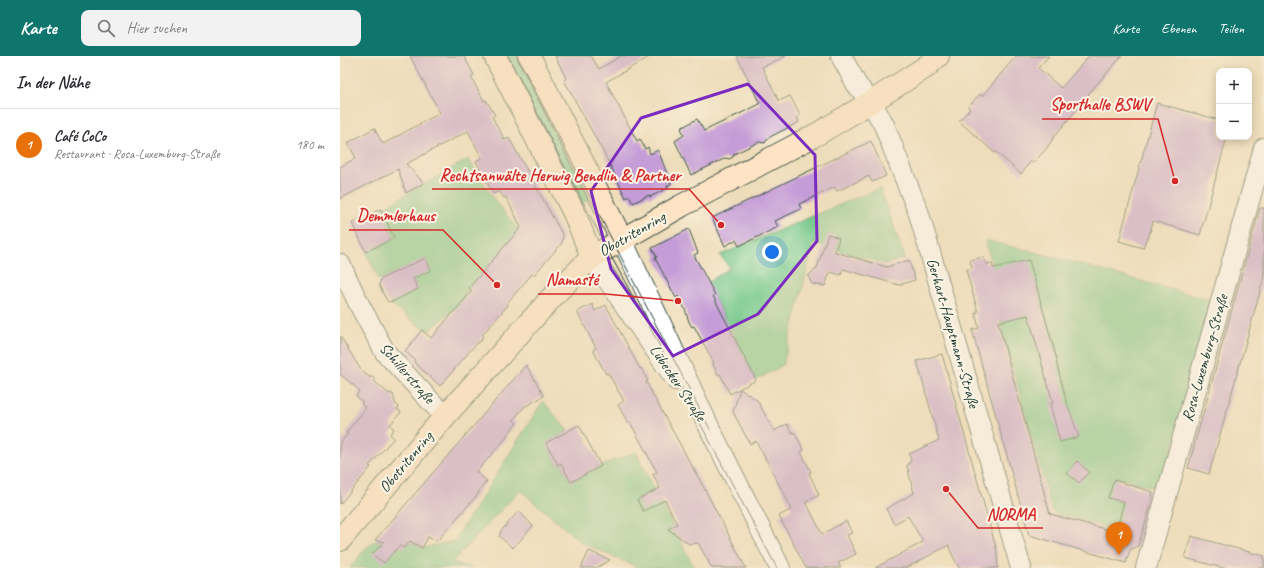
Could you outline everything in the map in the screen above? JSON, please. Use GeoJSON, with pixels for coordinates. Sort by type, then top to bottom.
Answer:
{"type":"FeatureCollection","features":[{"type":"Feature","properties":{"kind":"street","name":"Lübecker Straße"},"geometry":{"type":"LineString","coordinates":[[494,56],[574,213],[592,257],[710,430]]}},
{"type":"Feature","properties":{"kind":"street","name":"Lübecker Straße"},"geometry":{"type":"LineString","coordinates":[[530,56],[622,240],[710,430]]}},
{"type":"Feature","properties":{"kind":"street","name":"Gerhart-Hauptmann-Straße"},"geometry":{"type":"LineString","coordinates":[[841,56],[857,84],[871,102],[884,125],[919,214],[1021,568]]}},
{"type":"Feature","properties":{"kind":"street","name":"Obotritenring"},"geometry":{"type":"LineString","coordinates":[[340,540],[446,415],[555,294],[592,257],[681,206],[819,133],[926,67],[938,56]]}},
{"type":"Feature","properties":{"kind":"street","name":"Rosa-Luxemburg-Straße"},"geometry":{"type":"LineString","coordinates":[[1146,568],[1264,148]]}},
{"type":"Feature","properties":{"kind":"street","name":"Schillerstraße"},"geometry":{"type":"LineString","coordinates":[[340,264],[359,304],[385,352],[435,406],[446,415]]}},
{"type":"Feature","properties":{"kind":"street"},"geometry":{"type":"LineString","coordinates":[[710,430],[780,568]]}},
{"type":"Feature","properties":{"kind":"highlighted area"},"geometry":{"type":"Polygon","coordinates":[[[748,84],[815,155],[817,241],[758,314],[673,356],[611,269],[591,191],[641,118],[748,84]]]}},
{"type":"Feature","properties":{"kind":"green space"},"geometry":{"type":"Polygon","coordinates":[[[504,56],[529,56],[594,197],[580,204],[504,56]]]}},
{"type":"Feature","properties":{"kind":"green space"},"geometry":{"type":"Polygon","coordinates":[[[468,159],[494,199],[533,248],[510,240],[469,288],[461,303],[429,331],[418,325],[390,303],[418,289],[407,267],[379,280],[366,252],[394,238],[381,209],[468,159]]]}},
{"type":"Feature","properties":{"kind":"green space"},"geometry":{"type":"Polygon","coordinates":[[[880,188],[905,258],[886,264],[814,243],[783,365],[756,380],[707,283],[730,268],[720,255],[880,188]]]}},
{"type":"Feature","properties":{"kind":"green space"},"geometry":{"type":"Polygon","coordinates":[[[985,240],[1221,303],[1159,489],[1117,478],[1112,499],[1125,503],[1117,530],[1052,512],[1000,322],[1007,320],[985,240]]]}},
{"type":"Feature","properties":{"kind":"green space"},"geometry":{"type":"Polygon","coordinates":[[[543,401],[568,431],[546,443],[557,465],[561,463],[571,482],[601,466],[636,452],[694,568],[639,568],[582,543],[520,490],[452,562],[473,568],[350,568],[365,549],[375,541],[404,548],[411,542],[422,548],[454,541],[543,401]]]}},
{"type":"Feature","properties":{"kind":"building"},"geometry":{"type":"Polygon","coordinates":[[[410,56],[464,56],[474,75],[471,77],[484,101],[486,100],[495,115],[492,117],[505,140],[509,138],[563,235],[562,243],[507,303],[508,305],[483,334],[481,341],[476,344],[440,386],[414,362],[415,360],[405,351],[422,330],[431,338],[472,291],[469,288],[521,227],[506,197],[504,198],[499,191],[493,194],[476,161],[482,158],[468,131],[406,164],[424,183],[406,193],[398,169],[340,199],[340,167],[356,158],[348,143],[374,128],[383,144],[440,113],[410,56]]]}},
{"type":"Feature","properties":{"kind":"building"},"geometry":{"type":"Polygon","coordinates":[[[555,56],[591,56],[599,69],[621,56],[651,56],[606,82],[637,141],[640,139],[645,149],[648,147],[650,154],[658,150],[671,184],[667,186],[668,188],[633,203],[629,196],[626,198],[606,157],[564,80],[566,78],[555,56]]]}},
{"type":"Feature","properties":{"kind":"building"},"geometry":{"type":"Polygon","coordinates":[[[737,56],[786,56],[762,67],[779,101],[790,96],[800,115],[797,117],[799,122],[768,138],[765,143],[759,142],[734,154],[733,157],[729,159],[726,158],[691,175],[675,141],[684,135],[681,128],[697,119],[704,131],[760,104],[737,56]]]}},
{"type":"Feature","properties":{"kind":"building"},"geometry":{"type":"Polygon","coordinates":[[[1016,56],[1049,56],[1038,68],[1061,88],[1089,56],[1122,56],[1088,94],[1089,95],[1056,134],[1047,148],[1033,163],[1031,161],[1021,174],[959,121],[970,109],[968,107],[980,94],[982,96],[1016,56]]]}},
{"type":"Feature","properties":{"kind":"building"},"geometry":{"type":"Polygon","coordinates":[[[1157,103],[1216,119],[1216,140],[1226,140],[1200,235],[1153,221],[1148,239],[1146,239],[1143,248],[1119,241],[1157,103]]]}},
{"type":"Feature","properties":{"kind":"building"},"geometry":{"type":"Polygon","coordinates":[[[871,141],[886,176],[872,182],[869,176],[837,191],[835,187],[799,204],[801,209],[775,221],[778,227],[739,246],[736,240],[725,246],[712,218],[871,141]]]}},
{"type":"Feature","properties":{"kind":"building"},"geometry":{"type":"Polygon","coordinates":[[[1260,208],[1264,208],[1264,277],[1209,474],[1188,468],[1260,208]]]}},
{"type":"Feature","properties":{"kind":"building"},"geometry":{"type":"Polygon","coordinates":[[[381,209],[394,238],[366,252],[352,223],[381,209]]]}},
{"type":"Feature","properties":{"kind":"building"},"geometry":{"type":"Polygon","coordinates":[[[689,229],[698,253],[694,255],[756,380],[730,394],[720,374],[718,375],[713,364],[714,363],[694,326],[692,327],[689,322],[685,309],[678,296],[676,298],[655,258],[657,257],[652,248],[689,229]]]}},
{"type":"Feature","properties":{"kind":"building"},"geometry":{"type":"Polygon","coordinates":[[[828,234],[839,238],[835,252],[887,267],[909,260],[915,280],[899,285],[843,269],[841,275],[830,272],[825,286],[812,284],[808,276],[817,268],[828,234]]]}},
{"type":"Feature","properties":{"kind":"building"},"geometry":{"type":"Polygon","coordinates":[[[984,257],[986,264],[992,263],[993,268],[1029,260],[1057,360],[1066,400],[1079,437],[1060,442],[1050,404],[1053,403],[1028,315],[998,322],[1050,514],[1116,532],[1124,502],[1108,498],[1114,480],[1153,492],[1150,508],[1138,546],[1130,550],[1126,563],[1029,535],[972,330],[979,328],[975,313],[978,312],[966,270],[972,268],[970,260],[984,257]]]}},
{"type":"Feature","properties":{"kind":"building"},"geometry":{"type":"Polygon","coordinates":[[[425,258],[431,270],[413,279],[418,289],[392,302],[387,301],[379,285],[381,279],[425,258]]]}},
{"type":"Feature","properties":{"kind":"building"},"geometry":{"type":"Polygon","coordinates":[[[592,304],[595,311],[606,305],[648,381],[646,382],[746,568],[712,568],[698,543],[689,544],[668,529],[677,524],[665,500],[643,511],[637,500],[660,488],[653,474],[657,472],[630,422],[628,423],[618,405],[624,401],[608,373],[606,374],[593,350],[596,348],[577,312],[592,304]]]}},
{"type":"Feature","properties":{"kind":"building"},"geometry":{"type":"Polygon","coordinates":[[[340,336],[361,370],[369,377],[374,377],[375,382],[388,393],[393,394],[395,403],[399,407],[397,409],[401,412],[390,425],[394,429],[390,434],[394,438],[369,466],[371,467],[340,504],[340,443],[366,408],[361,404],[363,402],[356,396],[360,391],[340,374],[340,336]]]}},
{"type":"Feature","properties":{"kind":"building"},"geometry":{"type":"Polygon","coordinates":[[[942,354],[995,544],[998,568],[959,568],[949,545],[906,568],[875,568],[923,542],[908,516],[894,524],[886,509],[914,493],[907,466],[911,460],[909,454],[939,440],[917,361],[942,354]]]}},
{"type":"Feature","properties":{"kind":"building"},"geometry":{"type":"Polygon","coordinates":[[[526,365],[544,396],[524,407],[513,420],[517,423],[506,436],[507,437],[476,472],[487,481],[478,492],[479,493],[437,541],[428,537],[422,548],[410,541],[404,548],[399,546],[384,563],[372,554],[384,542],[375,540],[526,365]]]}},
{"type":"Feature","properties":{"kind":"building"},"geometry":{"type":"Polygon","coordinates":[[[740,389],[757,400],[774,431],[787,424],[792,433],[794,432],[804,450],[801,452],[811,472],[809,473],[819,495],[806,502],[822,534],[846,521],[852,533],[847,535],[856,554],[838,563],[841,568],[806,568],[779,516],[792,509],[756,441],[750,444],[733,412],[740,389]]]}},
{"type":"Feature","properties":{"kind":"building"},"geometry":{"type":"Polygon","coordinates":[[[579,425],[601,466],[571,482],[561,463],[558,465],[546,443],[579,425]]]}},
{"type":"Feature","properties":{"kind":"building"},"geometry":{"type":"Polygon","coordinates":[[[1077,461],[1089,472],[1079,483],[1067,473],[1077,461]]]}},
{"type":"Feature","properties":{"kind":"building"},"geometry":{"type":"Polygon","coordinates":[[[519,511],[533,526],[513,548],[499,536],[501,533],[500,532],[519,511]]]}},
{"type":"Feature","properties":{"kind":"building"},"geometry":{"type":"Polygon","coordinates":[[[1191,536],[1264,556],[1264,568],[1223,568],[1185,558],[1191,536]]]}},
{"type":"Feature","properties":{"kind":"building"},"geometry":{"type":"Polygon","coordinates":[[[589,551],[610,560],[596,568],[581,568],[589,551]]]}},
{"type":"Feature","properties":{"kind":"tram line"},"geometry":{"type":"LineString","coordinates":[[508,56],[607,249],[777,568]]}},
{"type":"Feature","properties":{"kind":"tram line"},"geometry":{"type":"LineString","coordinates":[[517,56],[710,429]]}},
{"type":"Feature","properties":{"kind":"place","name":"Sporthalle BSWV"},"geometry":{"type":"Point","coordinates":[1175,181]}},
{"type":"Feature","properties":{"kind":"place","name":"Rechtsanwälte Herwig Bendlin & Partner"},"geometry":{"type":"Point","coordinates":[721,225]}},
{"type":"Feature","properties":{"kind":"place","name":"Demmlerhaus"},"geometry":{"type":"Point","coordinates":[497,285]}},
{"type":"Feature","properties":{"kind":"place","name":"Namasté"},"geometry":{"type":"Point","coordinates":[678,301]}},
{"type":"Feature","properties":{"kind":"place","name":"NORMA"},"geometry":{"type":"Point","coordinates":[946,489]}},
{"type":"Feature","properties":{"kind":"place","name":"Café CoCo"},"geometry":{"type":"Point","coordinates":[1119,555]}}]}
